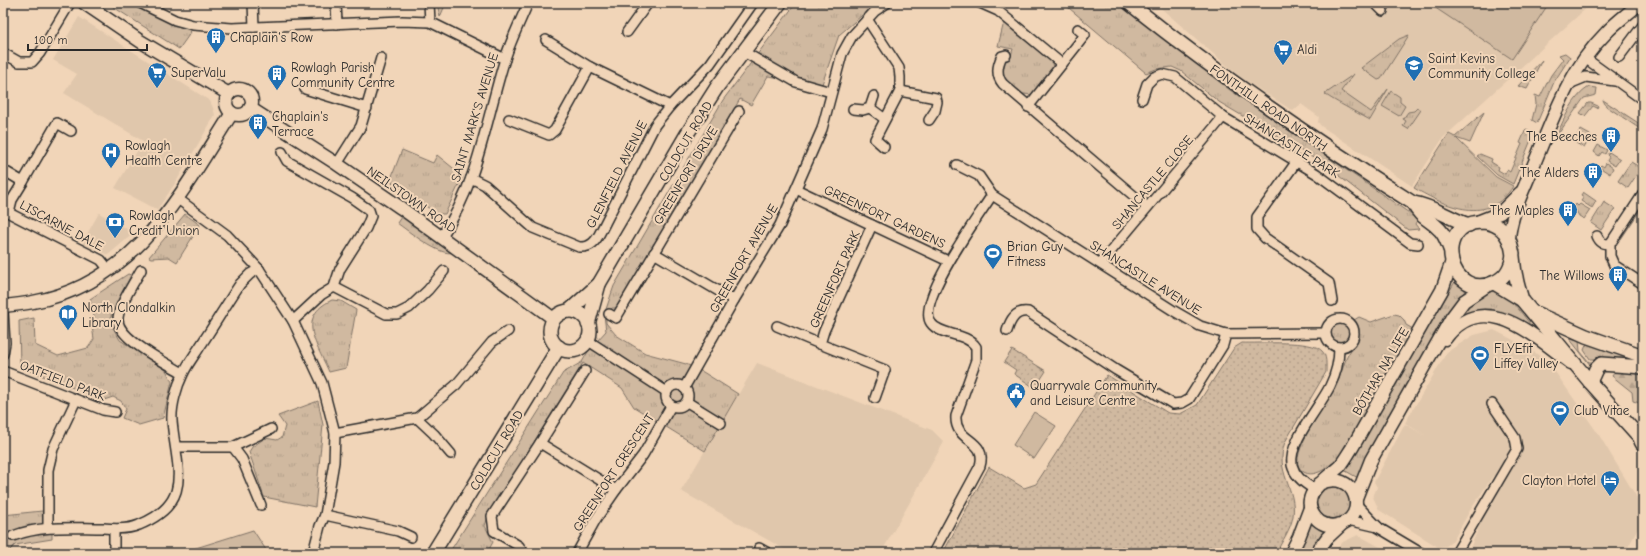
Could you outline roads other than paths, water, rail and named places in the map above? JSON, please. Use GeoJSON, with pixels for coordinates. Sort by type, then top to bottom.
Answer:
{"type":"FeatureCollection","features":[{"type":"Feature","properties":{"kind":"main road","name":"COLDCUT ROAD"},"geometry":{"type":"LineString","coordinates":[[587,340],[589,335],[588,324],[599,284],[687,134],[717,87],[780,3]]}},
{"type":"Feature","properties":{"kind":"main road","name":"FONTHILL ROAD NORTH"},"geometry":{"type":"LineString","coordinates":[[1130,3],[1194,54],[1274,113],[1413,203],[1425,205],[1457,221],[1473,224],[1495,225],[1509,238]]}},
{"type":"Feature","properties":{"kind":"main road","name":"FONTHILL ROAD NORTH"},"geometry":{"type":"LineString","coordinates":[[1413,203],[1420,215],[1439,229],[1450,249],[1451,264]]}},
{"type":"Feature","properties":{"kind":"main road"},"geometry":{"type":"LineString","coordinates":[[1450,249],[1452,241],[1458,232],[1473,224]]}},
{"type":"Feature","properties":{"kind":"main road"},"geometry":{"type":"LineString","coordinates":[[1509,238],[1513,253],[1515,276],[1522,300]]}},
{"type":"Feature","properties":{"kind":"main road"},"geometry":{"type":"LineString","coordinates":[[1491,284],[1506,273],[1511,265],[1513,253]]}},
{"type":"Feature","properties":{"kind":"main road"},"geometry":{"type":"LineString","coordinates":[[1451,264],[1461,278],[1468,283],[1477,285],[1491,284],[1522,300],[1590,382],[1643,441]]}},
{"type":"Feature","properties":{"kind":"main road","name":"COLDCUT ROAD"},"geometry":{"type":"LineString","coordinates":[[554,319],[559,314],[569,311],[599,284]]}},
{"type":"Feature","properties":{"kind":"main road"},"geometry":{"type":"LineString","coordinates":[[569,311],[580,314],[588,324]]}},
{"type":"Feature","properties":{"kind":"main road"},"geometry":{"type":"LineString","coordinates":[[1532,311],[1586,336],[1643,356]]}},
{"type":"Feature","properties":{"kind":"main road"},"geometry":{"type":"LineString","coordinates":[[554,319],[550,327],[551,335],[559,347],[572,350],[581,347],[587,340]]}},
{"type":"Feature","properties":{"kind":"main road","name":"COLDCUT ROAD"},"geometry":{"type":"LineString","coordinates":[[433,553],[559,347]]}},
{"type":"Feature","properties":{"kind":"main road"},"geometry":{"type":"LineString","coordinates":[[1590,382],[1596,369],[1604,364],[1643,367]]}},
{"type":"Feature","properties":{"kind":"street"},"geometry":{"type":"LineString","coordinates":[[3,53],[19,62],[32,62],[40,53],[70,3]]}},
{"type":"Feature","properties":{"kind":"street"},"geometry":{"type":"LineString","coordinates":[[84,3],[140,40],[229,94]]}},
{"type":"Feature","properties":{"kind":"street"},"geometry":{"type":"LineString","coordinates":[[140,3],[175,20],[194,25],[232,28],[410,20],[430,22],[505,59]]}},
{"type":"Feature","properties":{"kind":"street"},"geometry":{"type":"LineString","coordinates":[[253,3],[254,27]]}},
{"type":"Feature","properties":{"kind":"street"},"geometry":{"type":"LineString","coordinates":[[336,3],[337,24]]}},
{"type":"Feature","properties":{"kind":"street"},"geometry":{"type":"LineString","coordinates":[[429,3],[430,22]]}},
{"type":"Feature","properties":{"kind":"street","name":"SAINT MARK'S AVENUE"},"geometry":{"type":"LineString","coordinates":[[442,236],[450,224],[471,178],[505,59],[528,3]]}},
{"type":"Feature","properties":{"kind":"street"},"geometry":{"type":"LineString","coordinates":[[627,32],[648,3]]}},
{"type":"Feature","properties":{"kind":"street","name":"GLENFIELD AVENUE"},"geometry":{"type":"LineString","coordinates":[[471,178],[485,184],[533,228],[575,246],[584,247],[597,240],[652,131],[670,106],[710,64],[753,3]]}},
{"type":"Feature","properties":{"kind":"street","name":"GREENFORT AVENUE"},"geometry":{"type":"LineString","coordinates":[[684,388],[734,300],[780,225],[822,129],[842,54],[852,36],[867,19],[887,3]]}},
{"type":"Feature","properties":{"kind":"street"},"geometry":{"type":"LineString","coordinates":[[980,3],[998,11],[1062,64]]}},
{"type":"Feature","properties":{"kind":"street"},"geometry":{"type":"LineString","coordinates":[[1374,3],[1383,11]]}},
{"type":"Feature","properties":{"kind":"street"},"geometry":{"type":"LineString","coordinates":[[1509,238],[1510,228],[1522,191],[1569,84],[1585,58],[1606,32],[1640,3]]}},
{"type":"Feature","properties":{"kind":"street"},"geometry":{"type":"LineString","coordinates":[[867,19],[900,68],[900,91],[875,140],[884,147]]}},
{"type":"Feature","properties":{"kind":"street"},"geometry":{"type":"LineString","coordinates":[[1619,57],[1643,25]]}},
{"type":"Feature","properties":{"kind":"street"},"geometry":{"type":"LineString","coordinates":[[1028,107],[1085,35],[1078,30]]}},
{"type":"Feature","properties":{"kind":"street"},"geometry":{"type":"LineString","coordinates":[[546,40],[590,67],[670,106]]}},
{"type":"Feature","properties":{"kind":"street"},"geometry":{"type":"LineString","coordinates":[[744,52],[796,82],[831,92]]}},
{"type":"Feature","properties":{"kind":"street"},"geometry":{"type":"LineString","coordinates":[[1006,55],[1002,56],[1000,60],[998,78],[1028,107],[1036,111],[1147,208]]}},
{"type":"Feature","properties":{"kind":"street"},"geometry":{"type":"LineString","coordinates":[[337,164],[361,126],[381,58]]}},
{"type":"Feature","properties":{"kind":"street"},"geometry":{"type":"LineString","coordinates":[[1585,58],[1643,100]]}},
{"type":"Feature","properties":{"kind":"street"},"geometry":{"type":"LineString","coordinates":[[510,119],[550,135],[555,130],[590,67]]}},
{"type":"Feature","properties":{"kind":"street","name":"SHANCASTLE PARK"},"geometry":{"type":"LineString","coordinates":[[1142,100],[1147,84],[1154,76],[1162,74],[1175,77],[1223,117],[1317,174],[1410,243],[1418,244]]}},
{"type":"Feature","properties":{"kind":"street"},"geometry":{"type":"LineString","coordinates":[[1569,84],[1586,77],[1618,82]]}},
{"type":"Feature","properties":{"kind":"street"},"geometry":{"type":"LineString","coordinates":[[240,89],[248,93],[251,100],[250,108],[244,114],[232,113],[227,106],[227,98],[229,94],[240,89]]}},
{"type":"Feature","properties":{"kind":"street"},"geometry":{"type":"LineString","coordinates":[[305,89],[367,108]]}},
{"type":"Feature","properties":{"kind":"street"},"geometry":{"type":"LineString","coordinates":[[900,91],[936,98],[937,102],[935,111],[929,120]]}},
{"type":"Feature","properties":{"kind":"street"},"geometry":{"type":"LineString","coordinates":[[870,108],[874,96]]}},
{"type":"Feature","properties":{"kind":"street","name":"NEILSTOWN ROAD"},"geometry":{"type":"LineString","coordinates":[[250,108],[337,164],[442,236],[554,319]]}},
{"type":"Feature","properties":{"kind":"street"},"geometry":{"type":"LineString","coordinates":[[870,108],[886,119]]}},
{"type":"Feature","properties":{"kind":"street"},"geometry":{"type":"LineString","coordinates":[[852,109],[863,110],[870,108]]}},
{"type":"Feature","properties":{"kind":"street","name":"GREENFORT DRIVE"},"geometry":{"type":"LineString","coordinates":[[608,314],[616,318],[739,111]]}},
{"type":"Feature","properties":{"kind":"street"},"geometry":{"type":"LineString","coordinates":[[3,306],[34,302],[61,294],[87,283],[110,270],[136,249],[166,216],[178,199],[232,113]]}},
{"type":"Feature","properties":{"kind":"street","name":"SHANCASTLE CLOSE"},"geometry":{"type":"LineString","coordinates":[[1101,263],[1223,117]]}},
{"type":"Feature","properties":{"kind":"street"},"geometry":{"type":"LineString","coordinates":[[3,170],[23,182],[57,122],[71,131]]}},
{"type":"Feature","properties":{"kind":"street"},"geometry":{"type":"LineString","coordinates":[[282,152],[287,160],[369,210],[371,216],[366,228],[340,269],[334,286],[321,295],[293,321]]}},
{"type":"Feature","properties":{"kind":"street"},"geometry":{"type":"LineString","coordinates":[[1297,161],[1257,217],[1257,229],[1265,238],[1329,283],[1332,300]]}},
{"type":"Feature","properties":{"kind":"street","name":"SHANCASTLE AVENUE"},"geometry":{"type":"LineString","coordinates":[[957,165],[979,176],[992,195],[1101,263],[1174,312],[1200,326],[1226,334],[1325,333]]}},
{"type":"Feature","properties":{"kind":"street","name":"LISCARNE DALE"},"geometry":{"type":"LineString","coordinates":[[23,182],[12,200],[9,212],[101,260],[110,270]]}},
{"type":"Feature","properties":{"kind":"street","name":"GREENFORT GARDENS"},"geometry":{"type":"LineString","coordinates":[[796,189],[948,261],[930,302],[928,314],[933,326],[969,340],[976,347],[976,360],[955,422],[959,431],[979,447],[982,460],[933,553]]}},
{"type":"Feature","properties":{"kind":"street"},"geometry":{"type":"LineString","coordinates":[[1473,224],[1500,213],[1522,191]]}},
{"type":"Feature","properties":{"kind":"street"},"geometry":{"type":"LineString","coordinates":[[1643,194],[1610,244],[1610,256],[1614,265],[1643,284]]}},
{"type":"Feature","properties":{"kind":"street"},"geometry":{"type":"LineString","coordinates":[[948,261],[992,195]]}},
{"type":"Feature","properties":{"kind":"street"},"geometry":{"type":"LineString","coordinates":[[178,199],[227,235],[259,269],[293,321],[322,383],[335,433],[332,480],[325,515],[313,553]]}},
{"type":"Feature","properties":{"kind":"street","name":"GREENFORT PARK"},"geometry":{"type":"LineString","coordinates":[[820,344],[824,330],[872,225]]}},
{"type":"Feature","properties":{"kind":"street"},"geometry":{"type":"LineString","coordinates":[[1598,236],[1599,240],[1604,244],[1610,244]]}},
{"type":"Feature","properties":{"kind":"street"},"geometry":{"type":"LineString","coordinates":[[654,253],[734,300]]}},
{"type":"Feature","properties":{"kind":"street","name":"BÓTHAR NA LIFE"},"geometry":{"type":"LineString","coordinates":[[1317,487],[1340,465],[1352,448],[1442,290],[1451,264]]}},
{"type":"Feature","properties":{"kind":"street"},"geometry":{"type":"LineString","coordinates":[[13,536],[27,530],[48,528],[114,528],[137,526],[163,512],[173,500],[178,489],[176,447],[172,419],[176,395],[183,373],[240,284],[250,274],[259,269]]}},
{"type":"Feature","properties":{"kind":"street"},"geometry":{"type":"LineString","coordinates":[[141,270],[120,310],[118,320],[122,330],[132,340],[152,355],[183,373]]}},
{"type":"Feature","properties":{"kind":"street"},"geometry":{"type":"LineString","coordinates":[[334,286],[386,314],[397,314],[414,304],[444,271]]}},
{"type":"Feature","properties":{"kind":"street"},"geometry":{"type":"LineString","coordinates":[[1316,553],[1327,538],[1345,522],[1355,510],[1356,501],[1367,466],[1456,312],[1469,297],[1491,284]]}},
{"type":"Feature","properties":{"kind":"street"},"geometry":{"type":"LineString","coordinates":[[3,312],[5,343],[3,354]]}},
{"type":"Feature","properties":{"kind":"street"},"geometry":{"type":"LineString","coordinates":[[1007,331],[1014,316],[1018,313],[1028,312],[1116,370],[1173,404],[1182,403],[1188,400],[1223,345],[1226,334]]}},
{"type":"Feature","properties":{"kind":"street"},"geometry":{"type":"LineString","coordinates":[[1424,368],[1450,332],[1470,319],[1486,316],[1507,319],[1527,330],[1581,370]]}},
{"type":"Feature","properties":{"kind":"street"},"geometry":{"type":"LineString","coordinates":[[1344,319],[1351,324],[1354,333],[1351,342],[1348,345],[1339,348],[1331,345],[1326,338],[1325,333],[1328,325],[1335,320],[1344,319]]}},
{"type":"Feature","properties":{"kind":"street","name":"GREENFORT PARK"},"geometry":{"type":"LineString","coordinates":[[777,326],[884,370],[875,398]]}},
{"type":"Feature","properties":{"kind":"street"},"geometry":{"type":"LineString","coordinates":[[335,433],[417,418],[456,385],[492,342],[508,331]]}},
{"type":"Feature","properties":{"kind":"street"},"geometry":{"type":"LineString","coordinates":[[587,340],[666,392]]}},
{"type":"Feature","properties":{"kind":"street"},"geometry":{"type":"LineString","coordinates":[[1317,487],[1301,482],[1292,466],[1292,456],[1300,436],[1332,381],[1338,365],[1339,348]]}},
{"type":"Feature","properties":{"kind":"street","name":"OATFIELD PARK"},"geometry":{"type":"LineString","coordinates":[[3,371],[103,410],[115,412]]}},
{"type":"Feature","properties":{"kind":"street"},"geometry":{"type":"LineString","coordinates":[[523,553],[519,546],[494,531],[492,516],[585,371]]}},
{"type":"Feature","properties":{"kind":"street"},"geometry":{"type":"LineString","coordinates":[[674,386],[684,388],[688,394],[687,402],[678,408],[671,406],[666,398],[666,392],[674,386]]}},
{"type":"Feature","properties":{"kind":"street"},"geometry":{"type":"LineString","coordinates":[[48,528],[48,470],[54,449],[76,400]]}},
{"type":"Feature","properties":{"kind":"street"},"geometry":{"type":"LineString","coordinates":[[687,402],[721,423]]}},
{"type":"Feature","properties":{"kind":"street"},"geometry":{"type":"LineString","coordinates":[[1456,553],[1516,450],[1514,438],[1492,404]]}},
{"type":"Feature","properties":{"kind":"street","name":"GREENFORT CRESCENT"},"geometry":{"type":"LineString","coordinates":[[577,553],[596,519],[643,455],[671,406]]}},
{"type":"Feature","properties":{"kind":"street"},"geometry":{"type":"LineString","coordinates":[[417,418],[452,454]]}},
{"type":"Feature","properties":{"kind":"street"},"geometry":{"type":"LineString","coordinates":[[176,447],[233,447],[271,429]]}},
{"type":"Feature","properties":{"kind":"street"},"geometry":{"type":"LineString","coordinates":[[540,443],[616,490]]}},
{"type":"Feature","properties":{"kind":"street"},"geometry":{"type":"LineString","coordinates":[[233,447],[242,459],[261,505]]}},
{"type":"Feature","properties":{"kind":"street"},"geometry":{"type":"LineString","coordinates":[[1291,553],[1300,537],[1310,508],[1311,495],[1317,487],[1326,480],[1339,480],[1350,487],[1356,501],[1379,528],[1421,553]]}},
{"type":"Feature","properties":{"kind":"street"},"geometry":{"type":"LineString","coordinates":[[1310,508],[1316,519],[1322,523],[1335,526],[1345,522],[1379,528]]}},
{"type":"Feature","properties":{"kind":"street"},"geometry":{"type":"LineString","coordinates":[[325,515],[398,531],[411,537]]}},
{"type":"Feature","properties":{"kind":"street"},"geometry":{"type":"LineString","coordinates":[[114,528],[114,553]]}},
{"type":"Feature","properties":{"kind":"street"},"geometry":{"type":"LineString","coordinates":[[759,548],[768,553]]}},
{"type":"Feature","properties":{"kind":"place","name":"Chaplain's Row"},"geometry":{"type":"Point","coordinates":[216,54]}},
{"type":"Feature","properties":{"kind":"place","name":"Aldi"},"geometry":{"type":"Point","coordinates":[1283,66]}},
{"type":"Feature","properties":{"kind":"place","name":"Saint Kevins Community College"},"geometry":{"type":"Point","coordinates":[1414,82]}},
{"type":"Feature","properties":{"kind":"place","name":"SuperValu"},"geometry":{"type":"Point","coordinates":[157,89]}},
{"type":"Feature","properties":{"kind":"place","name":"Rowlagh Parish Community Centre"},"geometry":{"type":"Point","coordinates":[277,91]}},
{"type":"Feature","properties":{"kind":"place","name":"Chaplain's Terrace"},"geometry":{"type":"Point","coordinates":[258,140]}},
{"type":"Feature","properties":{"kind":"place","name":"The Beeches"},"geometry":{"type":"Point","coordinates":[1611,153]}},
{"type":"Feature","properties":{"kind":"place","name":"Rowlagh Health Centre"},"geometry":{"type":"Point","coordinates":[111,169]}},
{"type":"Feature","properties":{"kind":"place","name":"The Alders"},"geometry":{"type":"Point","coordinates":[1593,189]}},
{"type":"Feature","properties":{"kind":"place","name":"The Maples"},"geometry":{"type":"Point","coordinates":[1568,227]}},
{"type":"Feature","properties":{"kind":"place","name":"Rowlagh Credit Union"},"geometry":{"type":"Point","coordinates":[115,239]}},
{"type":"Feature","properties":{"kind":"place","name":"Brian Guy Fitness"},"geometry":{"type":"Point","coordinates":[993,270]}},
{"type":"Feature","properties":{"kind":"place","name":"The Willows"},"geometry":{"type":"Point","coordinates":[1618,292]}},
{"type":"Feature","properties":{"kind":"place","name":"North Clondalkin Library"},"geometry":{"type":"Point","coordinates":[68,331]}},
{"type":"Feature","properties":{"kind":"place","name":"FLYEfit Liffey Valley"},"geometry":{"type":"Point","coordinates":[1480,372]}},
{"type":"Feature","properties":{"kind":"place","name":"Quarryvale Community and Leisure Centre"},"geometry":{"type":"Point","coordinates":[1016,409]}},
{"type":"Feature","properties":{"kind":"place","name":"Club Vitae"},"geometry":{"type":"Point","coordinates":[1560,427]}},
{"type":"Feature","properties":{"kind":"place","name":"Clayton Hotel"},"geometry":{"type":"Point","coordinates":[1610,497]}}]}
